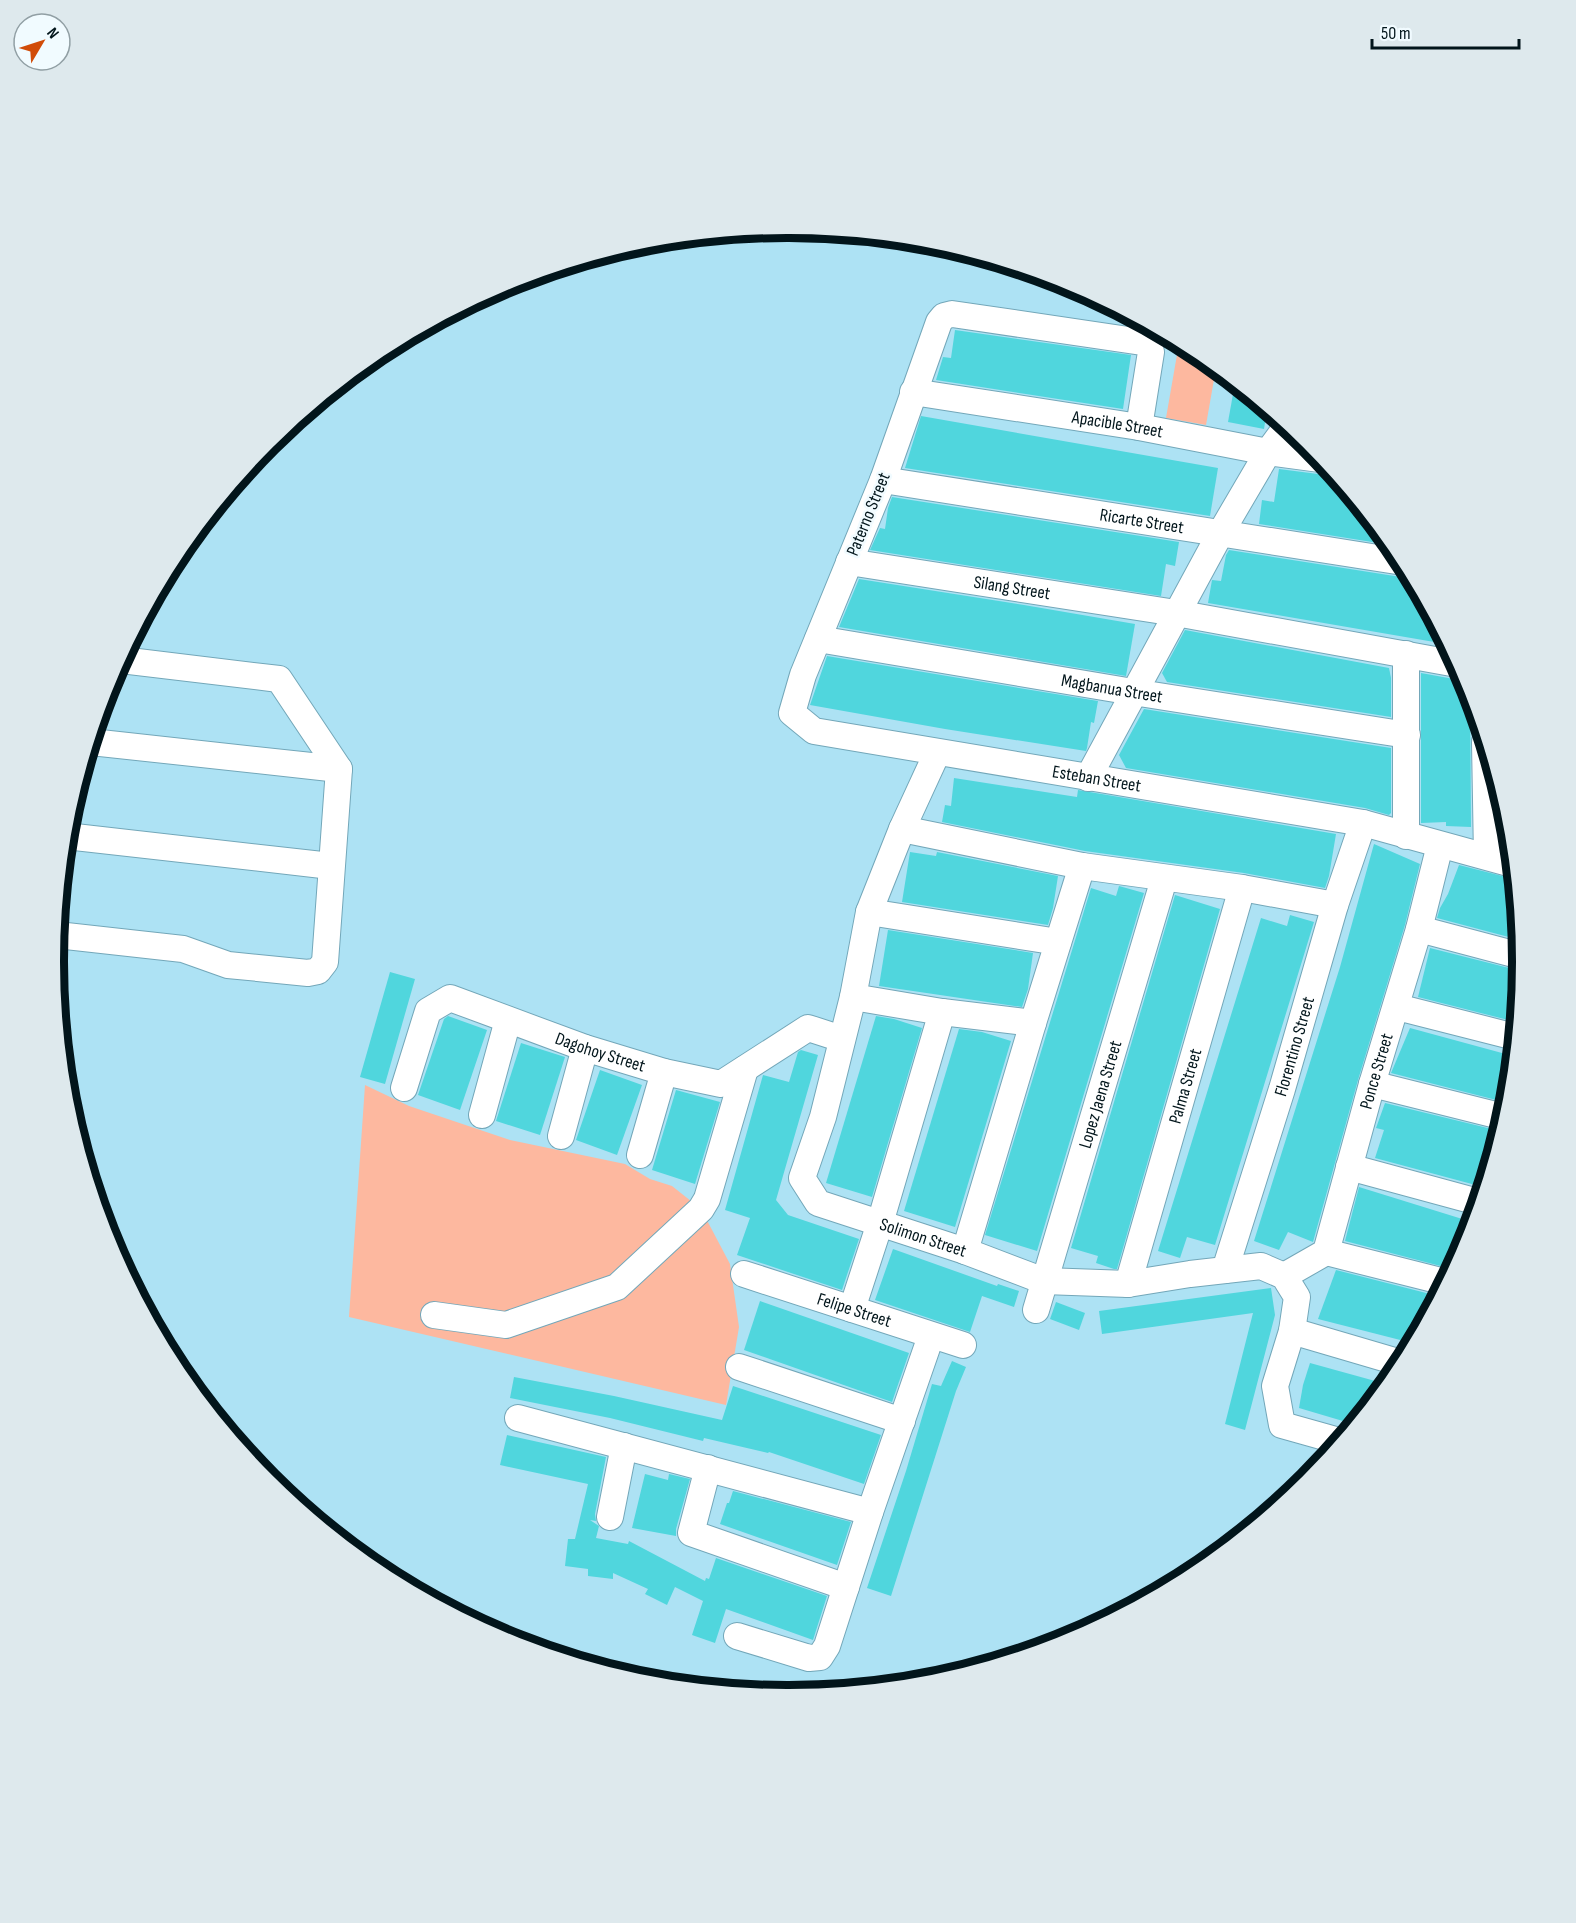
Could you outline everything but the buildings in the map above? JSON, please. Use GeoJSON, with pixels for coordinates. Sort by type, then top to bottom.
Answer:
{"type":"FeatureCollection","features":[{"type":"Feature","properties":{"kind":"street","name":"Paterno Street"},"geometry":{"type":"LineString","coordinates":[[792,713],[803,675],[883,480],[939,322],[944,316],[952,314],[1143,342],[1149,345],[1151,352],[1139,428]]}},
{"type":"Feature","properties":{"kind":"street","name":"Apacible Street"},"geometry":{"type":"LineString","coordinates":[[914,392],[1307,457]]}},
{"type":"Feature","properties":{"kind":"street"},"geometry":{"type":"LineString","coordinates":[[1088,778],[1220,534],[1268,452],[1282,433]]}},
{"type":"Feature","properties":{"kind":"street","name":"Ricarte Street"},"geometry":{"type":"LineString","coordinates":[[883,480],[1390,560]]}},
{"type":"Feature","properties":{"kind":"street","name":"Silang Street"},"geometry":{"type":"LineString","coordinates":[[849,562],[1176,613],[1446,662]]}},
{"type":"Feature","properties":{"kind":"street","name":"Magbanua Street"},"geometry":{"type":"LineString","coordinates":[[818,639],[1407,735]]}},
{"type":"Feature","properties":{"kind":"street"},"geometry":{"type":"LineString","coordinates":[[1406,654],[1406,836]]}},
{"type":"Feature","properties":{"kind":"street"},"geometry":{"type":"LineString","coordinates":[[65,936],[183,949],[228,965],[308,973],[318,971],[326,962],[339,769],[279,679],[131,661]]}},
{"type":"Feature","properties":{"kind":"street","name":"Esteban Street"},"geometry":{"type":"LineString","coordinates":[[792,713],[814,731],[1363,823],[1504,861]]}},
{"type":"Feature","properties":{"kind":"street"},"geometry":{"type":"LineString","coordinates":[[99,743],[339,769]]}},
{"type":"Feature","properties":{"kind":"street","name":"Solimon Street"},"geometry":{"type":"LineString","coordinates":[[937,753],[902,829],[869,912],[853,998],[823,1117],[802,1178],[818,1203],[965,1251],[1044,1281],[1128,1284],[1262,1266],[1284,1276]]}},
{"type":"Feature","properties":{"kind":"street"},"geometry":{"type":"LineString","coordinates":[[1485,769],[1487,856]]}},
{"type":"Feature","properties":{"kind":"street","name":"Florentino Street"},"geometry":{"type":"LineString","coordinates":[[1225,1270],[1335,905],[1363,823]]}},
{"type":"Feature","properties":{"kind":"street"},"geometry":{"type":"LineString","coordinates":[[902,829],[1082,866],[1242,888],[1335,905]]}},
{"type":"Feature","properties":{"kind":"street"},"geometry":{"type":"LineString","coordinates":[[75,837],[331,866]]}},
{"type":"Feature","properties":{"kind":"street","name":"Ponce Street"},"geometry":{"type":"LineString","coordinates":[[1326,1252],[1372,1084],[1419,929],[1440,845]]}},
{"type":"Feature","properties":{"kind":"street"},"geometry":{"type":"LineString","coordinates":[[965,1251],[1082,866]]}},
{"type":"Feature","properties":{"kind":"street","name":"Lopez Jaena Street"},"geometry":{"type":"LineString","coordinates":[[1036,1310],[1164,879]]}},
{"type":"Feature","properties":{"kind":"street","name":"Palma Street"},"geometry":{"type":"LineString","coordinates":[[1128,1284],[1242,888]]}},
{"type":"Feature","properties":{"kind":"street"},"geometry":{"type":"LineString","coordinates":[[869,912],[1058,942]]}},
{"type":"Feature","properties":{"kind":"street"},"geometry":{"type":"LineString","coordinates":[[1419,929],[1512,954]]}},
{"type":"Feature","properties":{"kind":"street","name":"Dagohoy Street"},"geometry":{"type":"LineString","coordinates":[[404,1088],[428,1011],[450,998],[585,1048],[664,1072],[721,1084],[807,1028],[842,1039]]}},
{"type":"Feature","properties":{"kind":"street"},"geometry":{"type":"LineString","coordinates":[[853,998],[1033,1023]]}},
{"type":"Feature","properties":{"kind":"street"},"geometry":{"type":"LineString","coordinates":[[1397,1007],[1507,1035]]}},
{"type":"Feature","properties":{"kind":"street"},"geometry":{"type":"LineString","coordinates":[[852,1309],[880,1223],[942,1012]]}},
{"type":"Feature","properties":{"kind":"street"},"geometry":{"type":"LineString","coordinates":[[482,1115],[508,1020]]}},
{"type":"Feature","properties":{"kind":"street"},"geometry":{"type":"LineString","coordinates":[[561,1136],[585,1048]]}},
{"type":"Feature","properties":{"kind":"street"},"geometry":{"type":"LineString","coordinates":[[434,1315],[506,1325],[617,1287],[701,1209],[707,1199],[745,1069]]}},
{"type":"Feature","properties":{"kind":"street"},"geometry":{"type":"LineString","coordinates":[[640,1155],[664,1072]]}},
{"type":"Feature","properties":{"kind":"street"},"geometry":{"type":"LineString","coordinates":[[1372,1084],[1495,1115]]}},
{"type":"Feature","properties":{"kind":"street"},"geometry":{"type":"LineString","coordinates":[[1349,1167],[1471,1200]]}},
{"type":"Feature","properties":{"kind":"street"},"geometry":{"type":"LineString","coordinates":[[1332,1439],[1282,1425],[1275,1386],[1292,1331],[1297,1297],[1284,1276],[1326,1252],[1437,1280]]}},
{"type":"Feature","properties":{"kind":"street","name":"Felipe Street"},"geometry":{"type":"LineString","coordinates":[[744,1274],[963,1346]]}},
{"type":"Feature","properties":{"kind":"street"},"geometry":{"type":"LineString","coordinates":[[1292,1331],[1392,1360]]}},
{"type":"Feature","properties":{"kind":"street"},"geometry":{"type":"LineString","coordinates":[[737,1636],[809,1658],[820,1657],[827,1646],[870,1512],[931,1336]]}},
{"type":"Feature","properties":{"kind":"street"},"geometry":{"type":"LineString","coordinates":[[739,1367],[902,1421]]}},
{"type":"Feature","properties":{"kind":"street"},"geometry":{"type":"LineString","coordinates":[[518,1418],[870,1512]]}},
{"type":"Feature","properties":{"kind":"street"},"geometry":{"type":"LineString","coordinates":[[610,1517],[624,1446]]}},
{"type":"Feature","properties":{"kind":"street"},"geometry":{"type":"LineString","coordinates":[[708,1468],[691,1533],[846,1587]]}},
{"type":"Feature","properties":{"kind":"shaded area"},"geometry":{"type":"Polygon","coordinates":[[[1177,352],[1214,378],[1206,425],[1166,418],[1177,352]]]}},
{"type":"Feature","properties":{"kind":"shaded area"},"geometry":{"type":"Polygon","coordinates":[[[365,1085],[409,1106],[510,1140],[625,1164],[650,1179],[672,1186],[701,1209],[730,1264],[739,1327],[726,1405],[349,1317],[365,1085]]]}}]}
